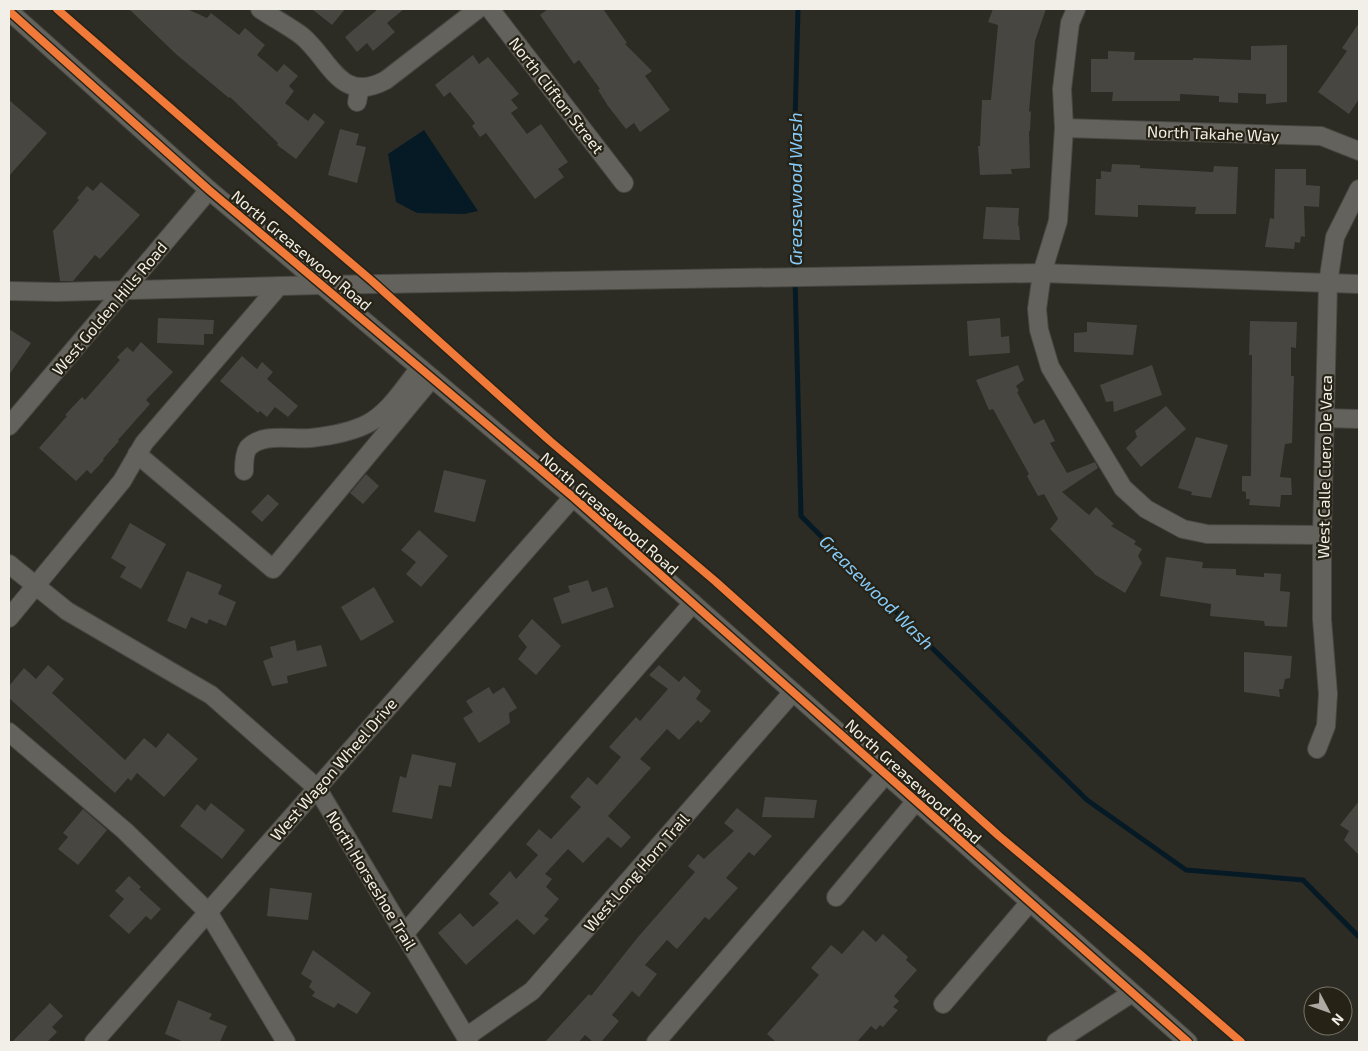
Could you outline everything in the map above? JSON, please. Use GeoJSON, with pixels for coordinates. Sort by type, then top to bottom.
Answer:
{"type":"FeatureCollection","features":[{"type":"Feature","properties":{"kind":"street"},"geometry":{"type":"LineString","coordinates":[[260,9],[303,36],[338,78],[361,92],[386,80],[478,9]]}},
{"type":"Feature","properties":{"kind":"street","name":"North Clifton Street"},"geometry":{"type":"LineString","coordinates":[[490,9],[624,182]]}},
{"type":"Feature","properties":{"kind":"street"},"geometry":{"type":"LineString","coordinates":[[1076,9],[1070,24],[1062,90],[1064,128],[1058,221],[1042,273],[1037,309],[1039,330],[1050,367],[1123,488],[1146,509],[1182,529],[1207,534],[1322,535]]}},
{"type":"Feature","properties":{"kind":"street","name":"North Greasewood Road"},"geometry":{"type":"LineString","coordinates":[[9,11],[208,190],[573,497],[1188,1042]]}},
{"type":"Feature","properties":{"kind":"street","name":"North Takahe Way"},"geometry":{"type":"LineString","coordinates":[[1064,128],[1321,136],[1359,152]]}},
{"type":"Feature","properties":{"kind":"street","name":"West Calle Cuero De Vaca"},"geometry":{"type":"LineString","coordinates":[[1317,748],[1326,726],[1328,694],[1322,619],[1322,535],[1328,283],[1335,237],[1359,189]]}},
{"type":"Feature","properties":{"kind":"street","name":"West Golden Hills Road"},"geometry":{"type":"LineString","coordinates":[[9,426],[208,190]]}},
{"type":"Feature","properties":{"kind":"street"},"geometry":{"type":"LineString","coordinates":[[9,291],[1042,273],[1359,284]]}},
{"type":"Feature","properties":{"kind":"street"},"geometry":{"type":"LineString","coordinates":[[9,618],[122,481],[144,443],[279,286]]}},
{"type":"Feature","properties":{"kind":"street"},"geometry":{"type":"LineString","coordinates":[[137,454],[273,570],[426,373]]}},
{"type":"Feature","properties":{"kind":"street"},"geometry":{"type":"LineString","coordinates":[[244,471],[244,460],[247,450],[260,441],[265,439],[311,438],[343,432],[366,424],[382,414],[426,373]]}},
{"type":"Feature","properties":{"kind":"street"},"geometry":{"type":"LineString","coordinates":[[1325,418],[1359,419]]}},
{"type":"Feature","properties":{"kind":"street","name":"West Wagon Wheel Drive"},"geometry":{"type":"LineString","coordinates":[[94,1042],[573,497]]}},
{"type":"Feature","properties":{"kind":"street","name":"North Horseshoe Trail"},"geometry":{"type":"LineString","coordinates":[[9,564],[67,611],[211,695],[317,788],[467,1040]]}},
{"type":"Feature","properties":{"kind":"street"},"geometry":{"type":"LineString","coordinates":[[404,934],[693,603]]}},
{"type":"Feature","properties":{"kind":"street","name":"West Long Horn Trail"},"geometry":{"type":"LineString","coordinates":[[467,1040],[532,991],[793,692]]}},
{"type":"Feature","properties":{"kind":"street"},"geometry":{"type":"LineString","coordinates":[[9,732],[125,831],[208,912],[286,1042]]}},
{"type":"Feature","properties":{"kind":"street"},"geometry":{"type":"LineString","coordinates":[[656,1042],[886,774]]}},
{"type":"Feature","properties":{"kind":"street"},"geometry":{"type":"LineString","coordinates":[[836,896],[916,801]]}},
{"type":"Feature","properties":{"kind":"street"},"geometry":{"type":"LineString","coordinates":[[943,1004],[1030,902]]}},
{"type":"Feature","properties":{"kind":"street"},"geometry":{"type":"LineString","coordinates":[[1056,1042],[1132,993]]}},
{"type":"Feature","properties":{"kind":"water"},"geometry":{"type":"Polygon","coordinates":[[[424,130],[478,211],[464,214],[417,213],[396,202],[388,154],[424,130]]]}},
{"type":"Feature","properties":{"kind":"building"},"geometry":{"type":"Polygon","coordinates":[[[129,9],[187,9],[207,18],[211,13],[239,35],[245,28],[265,45],[257,55],[277,72],[284,64],[298,76],[289,86],[294,91],[285,103],[308,121],[314,113],[325,122],[296,159],[277,145],[278,143],[230,97],[177,55],[129,9]]]}},
{"type":"Feature","properties":{"kind":"building"},"geometry":{"type":"Polygon","coordinates":[[[312,9],[345,9],[332,25],[312,9]]]}},
{"type":"Feature","properties":{"kind":"building"},"geometry":{"type":"Polygon","coordinates":[[[378,9],[404,9],[387,23],[395,32],[373,51],[367,43],[357,52],[345,37],[378,9]]]}},
{"type":"Feature","properties":{"kind":"building"},"geometry":{"type":"Polygon","coordinates":[[[548,9],[603,9],[627,43],[625,44],[652,71],[645,76],[670,110],[640,132],[634,123],[626,129],[608,106],[598,90],[600,89],[579,60],[574,64],[540,15],[548,9]]]}},
{"type":"Feature","properties":{"kind":"building"},"geometry":{"type":"Polygon","coordinates":[[[993,9],[1046,9],[1035,41],[1029,112],[1031,111],[1029,131],[1030,168],[1011,169],[1012,174],[980,175],[978,146],[980,146],[982,100],[991,100],[998,25],[988,22],[993,9]]]}},
{"type":"Feature","properties":{"kind":"building"},"geometry":{"type":"Polygon","coordinates":[[[1359,23],[1359,99],[1349,114],[1318,92],[1347,51],[1342,48],[1359,23]]]}},
{"type":"Feature","properties":{"kind":"building"},"geometry":{"type":"Polygon","coordinates":[[[1287,45],[1287,102],[1266,104],[1266,94],[1238,93],[1238,103],[1219,102],[1219,96],[1180,94],[1180,101],[1112,101],[1113,92],[1091,92],[1091,59],[1108,59],[1108,51],[1135,52],[1134,60],[1193,60],[1193,58],[1251,60],[1251,46],[1287,45]]]}},
{"type":"Feature","properties":{"kind":"building"},"geometry":{"type":"Polygon","coordinates":[[[473,55],[479,64],[488,57],[519,94],[511,100],[518,108],[511,113],[527,134],[541,124],[568,162],[558,169],[564,177],[535,199],[486,133],[480,137],[472,126],[475,123],[450,92],[444,97],[435,85],[473,55]]]}},
{"type":"Feature","properties":{"kind":"building"},"geometry":{"type":"Polygon","coordinates":[[[9,100],[47,133],[9,176],[9,100]]]}},
{"type":"Feature","properties":{"kind":"building"},"geometry":{"type":"Polygon","coordinates":[[[340,129],[359,134],[356,145],[366,147],[357,183],[328,175],[340,129]]]}},
{"type":"Feature","properties":{"kind":"building"},"geometry":{"type":"Polygon","coordinates":[[[1112,164],[1140,165],[1140,168],[1213,172],[1214,166],[1238,167],[1236,214],[1195,214],[1196,207],[1138,205],[1138,217],[1095,215],[1096,179],[1101,179],[1101,171],[1111,172],[1112,164]]]}},
{"type":"Feature","properties":{"kind":"building"},"geometry":{"type":"Polygon","coordinates":[[[1275,169],[1306,169],[1306,185],[1320,186],[1319,207],[1304,206],[1305,237],[1301,236],[1300,243],[1295,242],[1294,249],[1265,247],[1270,218],[1274,219],[1275,169]]]}},
{"type":"Feature","properties":{"kind":"building"},"geometry":{"type":"Polygon","coordinates":[[[101,182],[140,215],[100,259],[95,255],[73,281],[60,281],[53,231],[79,200],[77,198],[87,186],[93,191],[101,182]]]}},
{"type":"Feature","properties":{"kind":"building"},"geometry":{"type":"Polygon","coordinates":[[[986,207],[1019,208],[1018,226],[1020,240],[983,239],[986,207]]]}},
{"type":"Feature","properties":{"kind":"building"},"geometry":{"type":"Polygon","coordinates":[[[158,318],[214,320],[213,334],[204,334],[204,345],[157,343],[158,318]]]}},
{"type":"Feature","properties":{"kind":"building"},"geometry":{"type":"Polygon","coordinates":[[[1000,318],[1001,337],[1009,336],[1010,353],[969,356],[967,321],[1000,318]]]}},
{"type":"Feature","properties":{"kind":"building"},"geometry":{"type":"Polygon","coordinates":[[[1250,321],[1297,322],[1296,348],[1291,347],[1291,376],[1294,376],[1292,443],[1285,444],[1280,477],[1291,478],[1292,495],[1281,495],[1280,507],[1249,505],[1250,499],[1246,499],[1246,492],[1242,491],[1242,476],[1251,476],[1252,355],[1249,355],[1250,321]]]}},
{"type":"Feature","properties":{"kind":"building"},"geometry":{"type":"Polygon","coordinates":[[[1087,322],[1137,325],[1133,355],[1074,352],[1074,333],[1087,332],[1087,322]]]}},
{"type":"Feature","properties":{"kind":"building"},"geometry":{"type":"Polygon","coordinates":[[[9,329],[31,343],[9,375],[9,329]]]}},
{"type":"Feature","properties":{"kind":"building"},"geometry":{"type":"Polygon","coordinates":[[[141,342],[173,372],[146,400],[150,404],[118,440],[104,460],[91,474],[87,470],[76,481],[39,448],[67,416],[65,415],[82,397],[85,400],[120,360],[117,357],[127,347],[133,352],[141,342]]]}},
{"type":"Feature","properties":{"kind":"building"},"geometry":{"type":"Polygon","coordinates":[[[242,356],[257,369],[262,362],[273,372],[267,379],[298,406],[288,417],[275,407],[267,417],[260,411],[258,413],[220,381],[242,356]]]}},
{"type":"Feature","properties":{"kind":"building"},"geometry":{"type":"Polygon","coordinates":[[[1018,365],[1024,380],[1016,386],[1019,391],[1017,392],[1034,424],[1044,419],[1055,441],[1050,443],[1067,473],[1095,462],[1098,468],[1062,492],[1089,515],[1096,507],[1114,524],[1111,526],[1136,541],[1134,544],[1142,549],[1138,556],[1142,563],[1125,593],[1094,574],[1050,529],[1058,519],[1044,494],[1038,496],[1027,476],[1029,474],[993,409],[989,410],[976,380],[1018,365]]]}},
{"type":"Feature","properties":{"kind":"building"},"geometry":{"type":"Polygon","coordinates":[[[1152,365],[1162,395],[1114,412],[1113,401],[1106,402],[1100,385],[1152,365]]]}},
{"type":"Feature","properties":{"kind":"building"},"geometry":{"type":"Polygon","coordinates":[[[1166,406],[1186,429],[1141,467],[1126,448],[1137,437],[1135,431],[1166,406]]]}},
{"type":"Feature","properties":{"kind":"building"},"geometry":{"type":"Polygon","coordinates":[[[1196,437],[1228,445],[1211,498],[1191,495],[1192,492],[1178,488],[1196,437]]]}},
{"type":"Feature","properties":{"kind":"building"},"geometry":{"type":"Polygon","coordinates":[[[444,470],[486,480],[475,522],[434,512],[444,470]]]}},
{"type":"Feature","properties":{"kind":"building"},"geometry":{"type":"Polygon","coordinates":[[[366,474],[379,486],[363,504],[350,493],[366,474]]]}},
{"type":"Feature","properties":{"kind":"building"},"geometry":{"type":"Polygon","coordinates":[[[268,494],[279,504],[262,522],[251,512],[268,494]]]}},
{"type":"Feature","properties":{"kind":"building"},"geometry":{"type":"Polygon","coordinates":[[[130,523],[166,544],[141,589],[120,577],[126,567],[111,558],[130,523]]]}},
{"type":"Feature","properties":{"kind":"building"},"geometry":{"type":"Polygon","coordinates":[[[419,530],[448,556],[421,587],[406,574],[416,562],[401,550],[419,530]]]}},
{"type":"Feature","properties":{"kind":"building"},"geometry":{"type":"Polygon","coordinates":[[[1166,557],[1203,562],[1202,568],[1236,569],[1236,575],[1264,577],[1264,573],[1281,574],[1280,591],[1290,592],[1287,627],[1265,626],[1264,621],[1210,616],[1211,604],[1160,596],[1166,557]]]}},
{"type":"Feature","properties":{"kind":"building"},"geometry":{"type":"Polygon","coordinates":[[[187,571],[222,585],[218,594],[236,602],[226,626],[209,619],[207,624],[191,617],[186,629],[167,621],[187,571]]]}},
{"type":"Feature","properties":{"kind":"building"},"geometry":{"type":"Polygon","coordinates":[[[588,580],[592,592],[607,587],[614,607],[562,624],[553,598],[570,592],[568,586],[588,580]]]}},
{"type":"Feature","properties":{"kind":"building"},"geometry":{"type":"Polygon","coordinates":[[[374,587],[394,622],[361,641],[341,607],[374,587]]]}},
{"type":"Feature","properties":{"kind":"building"},"geometry":{"type":"Polygon","coordinates":[[[532,619],[561,646],[536,675],[518,659],[527,647],[518,636],[532,619]]]}},
{"type":"Feature","properties":{"kind":"building"},"geometry":{"type":"Polygon","coordinates":[[[295,640],[297,651],[321,645],[327,666],[287,676],[288,683],[272,686],[263,661],[273,657],[270,647],[295,640]]]}},
{"type":"Feature","properties":{"kind":"building"},"geometry":{"type":"Polygon","coordinates":[[[1244,652],[1292,656],[1290,678],[1285,679],[1283,689],[1279,689],[1280,697],[1244,692],[1244,652]]]}},
{"type":"Feature","properties":{"kind":"building"},"geometry":{"type":"Polygon","coordinates":[[[48,665],[64,679],[52,693],[125,760],[144,738],[156,748],[168,733],[198,759],[164,797],[137,773],[131,781],[128,778],[115,793],[9,698],[9,686],[24,668],[36,679],[48,665]]]}},
{"type":"Feature","properties":{"kind":"building"},"geometry":{"type":"Polygon","coordinates":[[[659,665],[679,682],[684,676],[701,691],[696,699],[711,711],[701,723],[698,720],[679,740],[667,729],[640,759],[651,768],[608,816],[631,837],[621,848],[608,837],[583,863],[568,849],[545,874],[552,879],[546,887],[559,899],[544,916],[549,919],[534,935],[517,919],[466,965],[438,933],[460,913],[473,927],[499,903],[489,894],[510,871],[516,879],[538,855],[526,844],[539,829],[551,839],[581,807],[570,797],[588,777],[597,785],[621,757],[609,747],[636,717],[640,721],[668,689],[649,675],[659,665]]]}},
{"type":"Feature","properties":{"kind":"building"},"geometry":{"type":"Polygon","coordinates":[[[489,687],[493,694],[504,687],[517,708],[509,713],[510,723],[479,743],[463,718],[473,712],[466,701],[489,687]]]}},
{"type":"Feature","properties":{"kind":"building"},"geometry":{"type":"Polygon","coordinates":[[[412,754],[456,763],[451,787],[439,785],[432,819],[392,812],[400,776],[406,778],[412,754]]]}},
{"type":"Feature","properties":{"kind":"building"},"geometry":{"type":"Polygon","coordinates":[[[765,797],[817,800],[814,818],[762,817],[765,797]]]}},
{"type":"Feature","properties":{"kind":"building"},"geometry":{"type":"Polygon","coordinates":[[[1359,801],[1359,855],[1344,840],[1349,831],[1340,825],[1359,801]]]}},
{"type":"Feature","properties":{"kind":"building"},"geometry":{"type":"Polygon","coordinates":[[[211,803],[245,830],[222,859],[180,826],[197,804],[205,811],[211,803]]]}},
{"type":"Feature","properties":{"kind":"building"},"geometry":{"type":"Polygon","coordinates":[[[737,808],[772,836],[754,856],[749,852],[726,878],[738,888],[709,920],[705,917],[677,949],[667,940],[645,965],[657,974],[639,997],[632,991],[612,1015],[619,1021],[601,1042],[593,1042],[585,1035],[579,1042],[545,1042],[589,994],[591,996],[638,937],[695,872],[688,866],[698,854],[704,859],[734,831],[724,823],[737,808]]]}},
{"type":"Feature","properties":{"kind":"building"},"geometry":{"type":"Polygon","coordinates":[[[83,809],[107,830],[78,865],[58,849],[68,837],[63,833],[83,809]]]}},
{"type":"Feature","properties":{"kind":"building"},"geometry":{"type":"Polygon","coordinates":[[[129,876],[141,887],[139,889],[161,909],[151,920],[146,916],[129,934],[109,916],[124,899],[115,891],[129,876]]]}},
{"type":"Feature","properties":{"kind":"building"},"geometry":{"type":"Polygon","coordinates":[[[270,888],[312,893],[308,920],[267,916],[270,888]]]}},
{"type":"Feature","properties":{"kind":"building"},"geometry":{"type":"Polygon","coordinates":[[[863,930],[876,942],[883,934],[908,957],[906,960],[917,970],[894,996],[899,1001],[893,1007],[898,1010],[883,1027],[880,1025],[876,1030],[871,1026],[857,1042],[776,1042],[767,1034],[819,975],[811,968],[831,945],[842,954],[863,930]]]}},
{"type":"Feature","properties":{"kind":"building"},"geometry":{"type":"Polygon","coordinates":[[[313,950],[371,993],[357,1014],[338,1003],[334,1008],[312,996],[315,992],[309,987],[312,981],[301,974],[313,950]]]}},
{"type":"Feature","properties":{"kind":"building"},"geometry":{"type":"Polygon","coordinates":[[[178,1000],[212,1014],[209,1019],[227,1026],[220,1042],[184,1042],[165,1034],[178,1000]]]}},
{"type":"Feature","properties":{"kind":"building"},"geometry":{"type":"Polygon","coordinates":[[[50,1003],[63,1016],[52,1027],[57,1032],[47,1042],[12,1042],[50,1003]]]}},
{"type":"Feature","properties":{"kind":"waterway","name":"Greasewood Wash"},"geometry":{"type":"LineString","coordinates":[[798,9],[793,197],[801,516],[1087,800],[1186,870],[1303,880],[1359,937]]}},
{"type":"Feature","properties":{"kind":"cycle path"},"geometry":{"type":"LineString","coordinates":[[57,9],[372,281],[550,441],[715,581],[999,836],[1241,1042]]}},
{"type":"Feature","properties":{"kind":"cycle path"},"geometry":{"type":"LineString","coordinates":[[9,11],[209,190],[573,497],[1188,1042]]}}]}
